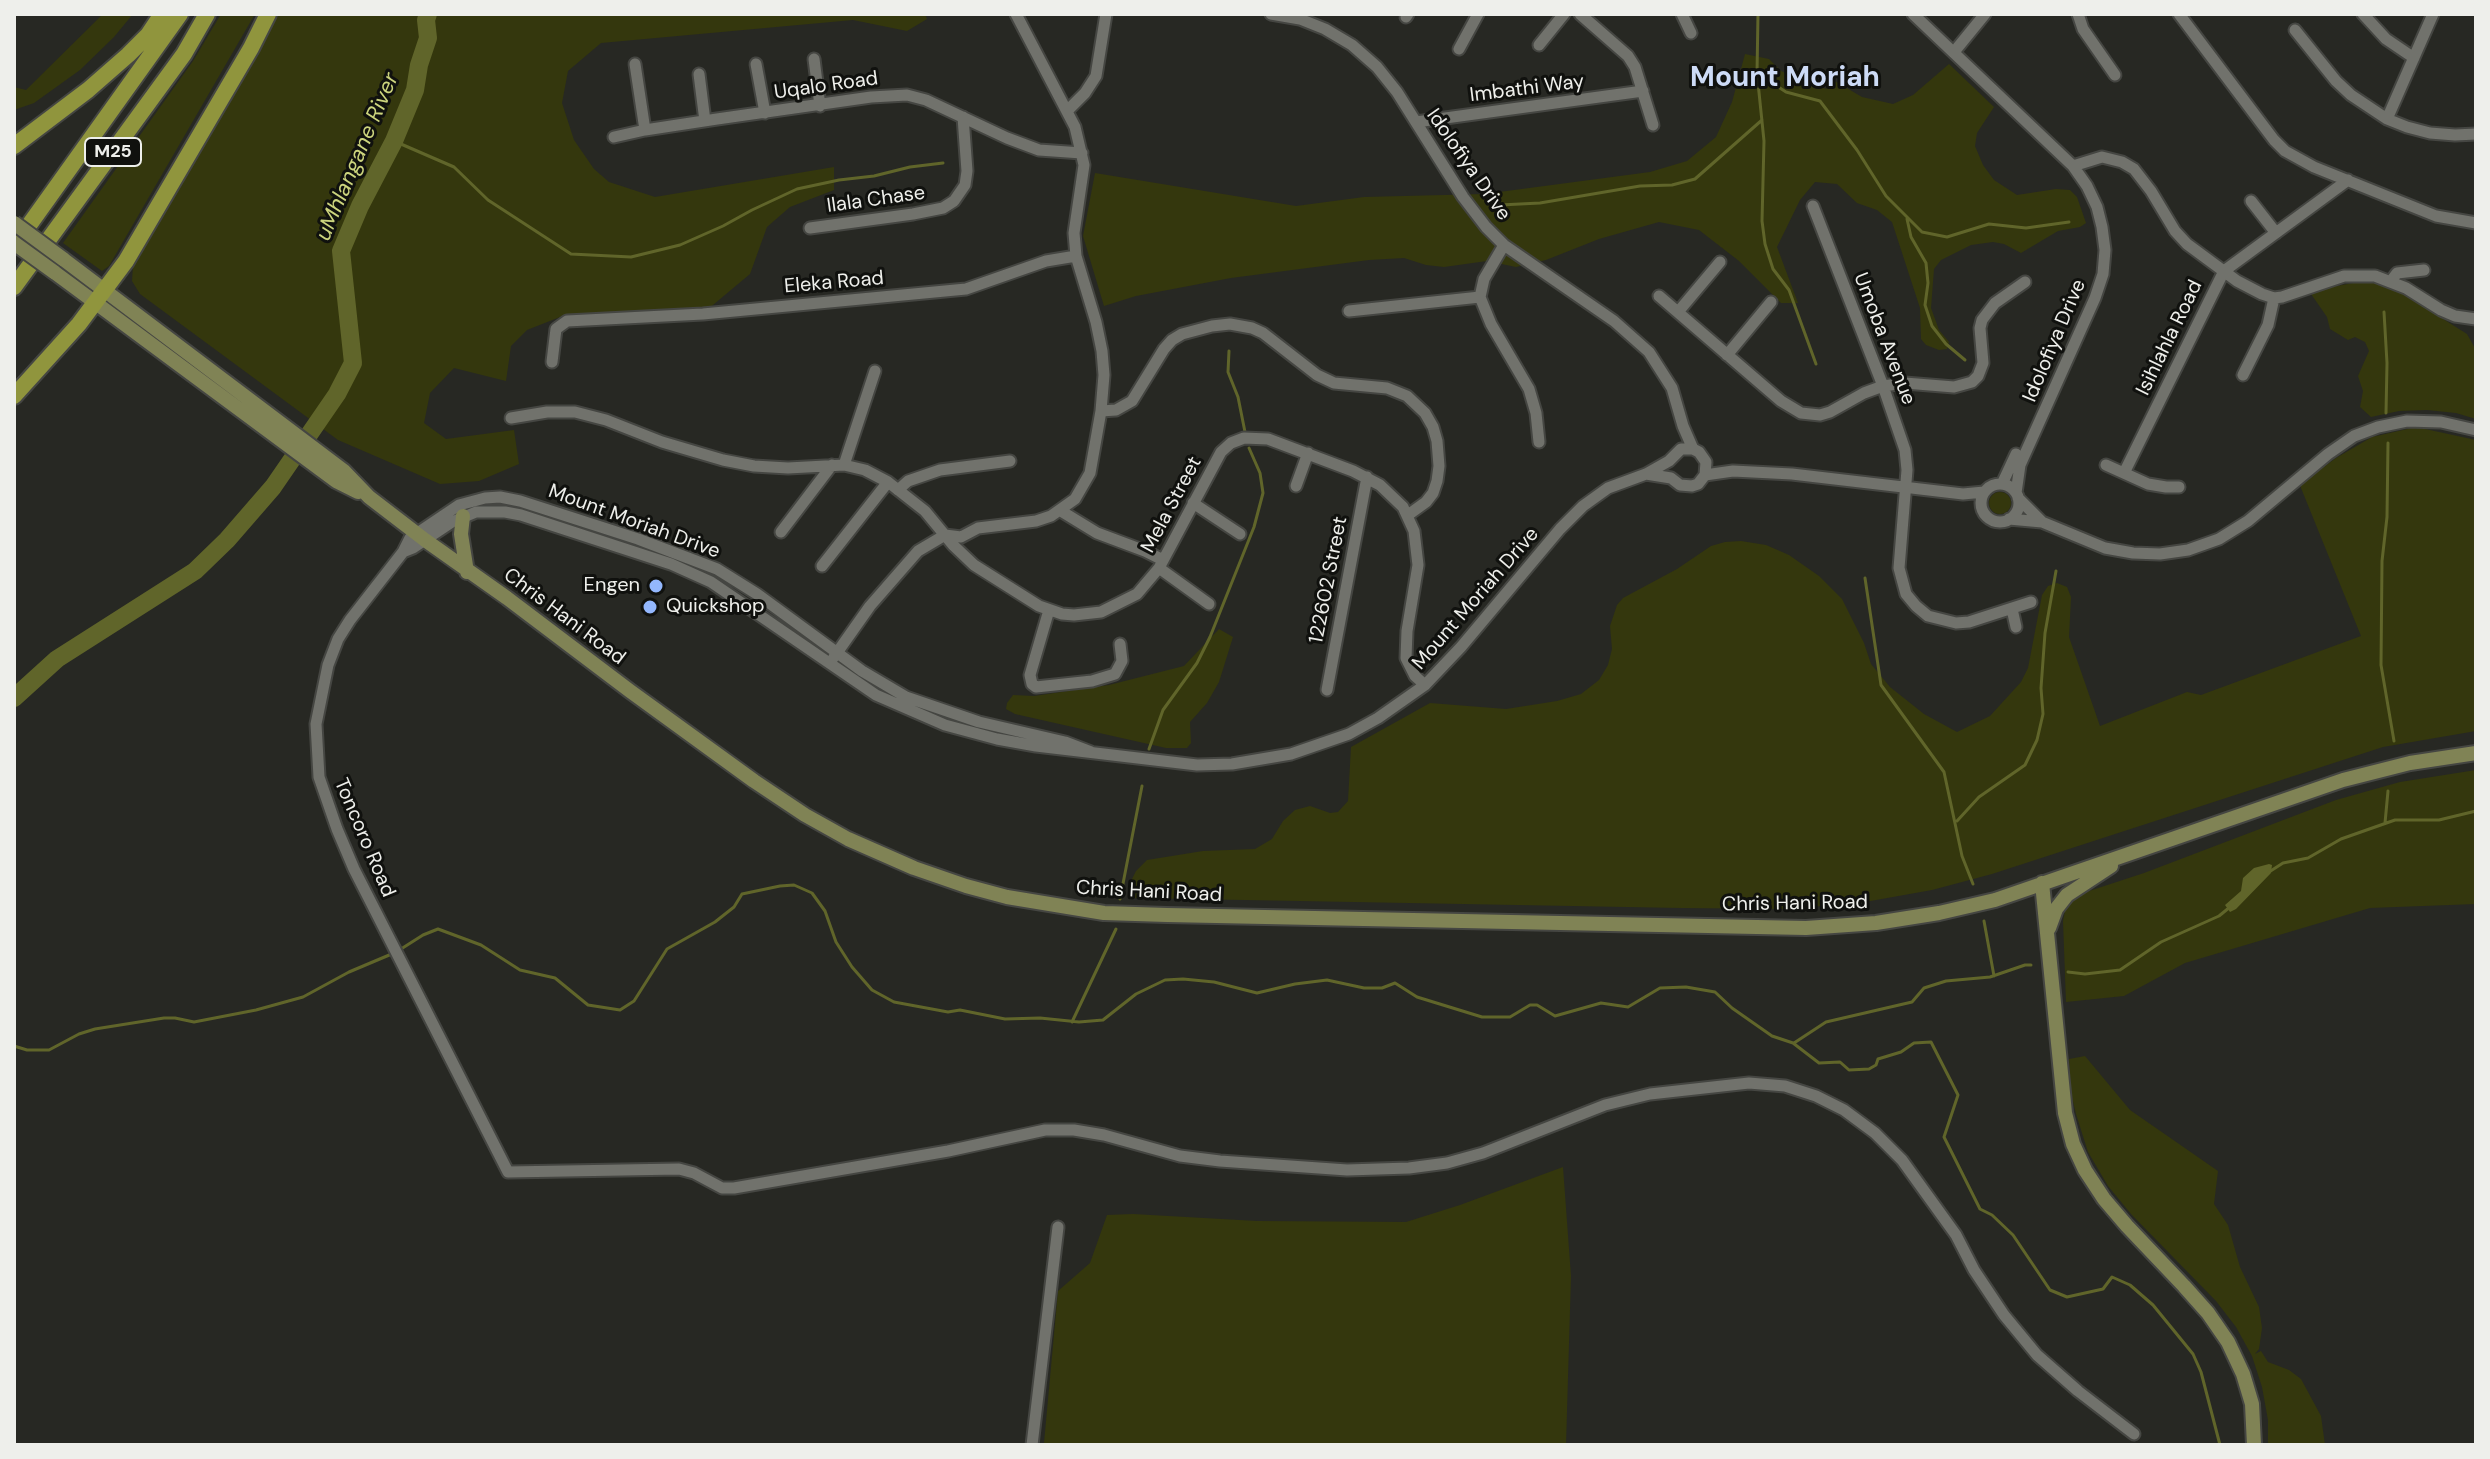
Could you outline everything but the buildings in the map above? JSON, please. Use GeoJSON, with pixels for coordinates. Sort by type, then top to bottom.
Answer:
{"type":"FeatureCollection","features":[{"type":"Feature","properties":{"kind":"main road"},"geometry":{"type":"LineString","coordinates":[[14,146],[128,55],[148,35],[162,14]]}},
{"type":"Feature","properties":{"kind":"main road","name":"M25"},"geometry":{"type":"LineString","coordinates":[[14,244],[180,14]]}},
{"type":"Feature","properties":{"kind":"main road","name":"M25"},"geometry":{"type":"LineString","coordinates":[[14,287],[184,54],[207,14]]}},
{"type":"Feature","properties":{"kind":"main road"},"geometry":{"type":"LineString","coordinates":[[14,396],[100,297],[152,218],[268,14]]}},
{"type":"Feature","properties":{"kind":"main road","name":"Chris Hani Road"},"geometry":{"type":"LineString","coordinates":[[14,223],[63,259],[125,325],[172,350]]}},
{"type":"Feature","properties":{"kind":"main road","name":"Chris Hani Road"},"geometry":{"type":"LineString","coordinates":[[14,244],[54,272],[134,312],[172,350],[467,572],[805,815],[848,839],[914,868],[1007,897],[1120,914],[1806,928],[1876,923],[1995,900],[2343,780],[2410,763],[2476,753]]}},
{"type":"Feature","properties":{"kind":"main road"},"geometry":{"type":"LineString","coordinates":[[463,516],[461,534],[467,572]]}},
{"type":"Feature","properties":{"kind":"main road"},"geometry":{"type":"LineString","coordinates":[[2048,931],[2056,909],[2067,895],[2135,852]]}},
{"type":"Feature","properties":{"kind":"main road"},"geometry":{"type":"LineString","coordinates":[[2042,883],[2065,1113],[2073,1144],[2104,1199],[2208,1313],[2228,1342],[2243,1374],[2252,1404],[2254,1445]]}},
{"type":"Feature","properties":{"kind":"street"},"geometry":{"type":"LineString","coordinates":[[829,664],[870,606],[918,551],[945,535],[961,537],[978,528],[1036,521],[1061,511],[1075,499],[1090,473],[1104,375],[1102,351],[1076,256],[1074,233],[1084,165],[1075,127],[1016,14]]}},
{"type":"Feature","properties":{"kind":"street"},"geometry":{"type":"LineString","coordinates":[[1067,111],[1096,76],[1106,14]]}},
{"type":"Feature","properties":{"kind":"street","name":"Idolofiya Drive"},"geometry":{"type":"LineString","coordinates":[[1271,14],[1300,19],[1325,29],[1352,45],[1377,67],[1470,207],[1504,245],[1614,321],[1641,344],[1672,388],[1693,449]]}},
{"type":"Feature","properties":{"kind":"street"},"geometry":{"type":"LineString","coordinates":[[1459,49],[1478,14]]}},
{"type":"Feature","properties":{"kind":"street"},"geometry":{"type":"LineString","coordinates":[[1539,45],[1564,14]]}},
{"type":"Feature","properties":{"kind":"street"},"geometry":{"type":"LineString","coordinates":[[1580,14],[1628,56],[1653,125]]}},
{"type":"Feature","properties":{"kind":"street"},"geometry":{"type":"LineString","coordinates":[[1682,14],[1691,33]]}},
{"type":"Feature","properties":{"kind":"street","name":"Idolofiya Drive"},"geometry":{"type":"LineString","coordinates":[[1913,14],[2073,166],[2087,186],[2100,217],[2105,250],[2103,274],[2020,465],[2017,496]]}},
{"type":"Feature","properties":{"kind":"street"},"geometry":{"type":"LineString","coordinates":[[1954,52],[1985,14]]}},
{"type":"Feature","properties":{"kind":"street"},"geometry":{"type":"LineString","coordinates":[[2078,14],[2083,29],[2115,75]]}},
{"type":"Feature","properties":{"kind":"street"},"geometry":{"type":"LineString","coordinates":[[2179,14],[2274,140],[2300,161],[2436,216],[2476,223]]}},
{"type":"Feature","properties":{"kind":"street"},"geometry":{"type":"LineString","coordinates":[[2363,14],[2386,39],[2414,58]]}},
{"type":"Feature","properties":{"kind":"street"},"geometry":{"type":"LineString","coordinates":[[2387,119],[2433,14]]}},
{"type":"Feature","properties":{"kind":"street"},"geometry":{"type":"LineString","coordinates":[[2295,30],[2336,81],[2387,119],[2430,133],[2476,134]]}},
{"type":"Feature","properties":{"kind":"street"},"geometry":{"type":"LineString","coordinates":[[814,59],[820,106]]}},
{"type":"Feature","properties":{"kind":"street"},"geometry":{"type":"LineString","coordinates":[[635,64],[645,130]]}},
{"type":"Feature","properties":{"kind":"street"},"geometry":{"type":"LineString","coordinates":[[756,64],[765,113]]}},
{"type":"Feature","properties":{"kind":"street"},"geometry":{"type":"LineString","coordinates":[[699,74],[705,121]]}},
{"type":"Feature","properties":{"kind":"street","name":"Imbathi Way"},"geometry":{"type":"LineString","coordinates":[[1416,122],[1643,91]]}},
{"type":"Feature","properties":{"kind":"street","name":"Uqalo Road"},"geometry":{"type":"LineString","coordinates":[[614,137],[705,121],[907,95],[926,100],[1039,150],[1082,153]]}},
{"type":"Feature","properties":{"kind":"street","name":"Ilala Chase"},"geometry":{"type":"LineString","coordinates":[[810,228],[913,214],[943,208],[954,201],[965,185],[967,171],[963,117]]}},
{"type":"Feature","properties":{"kind":"street"},"geometry":{"type":"LineString","coordinates":[[2073,166],[2102,157],[2134,169],[2187,244],[2250,289],[2274,298],[2344,276],[2375,276],[2391,281],[2455,316],[2476,319]]}},
{"type":"Feature","properties":{"kind":"street","name":"Isihlahla Road"},"geometry":{"type":"LineString","coordinates":[[2124,473],[2224,271],[2348,180]]}},
{"type":"Feature","properties":{"kind":"street"},"geometry":{"type":"LineString","coordinates":[[2251,201],[2276,233]]}},
{"type":"Feature","properties":{"kind":"street","name":"Umoba Avenue"},"geometry":{"type":"LineString","coordinates":[[1813,206],[1905,450],[1906,488],[1899,568],[1906,594],[1928,616],[1956,623],[1969,622],[2031,602]]}},
{"type":"Feature","properties":{"kind":"street"},"geometry":{"type":"LineString","coordinates":[[1504,245],[1484,279],[1480,297],[1491,324],[1529,389],[1536,413],[1539,442]]}},
{"type":"Feature","properties":{"kind":"street","name":"Eleka Road"},"geometry":{"type":"LineString","coordinates":[[552,362],[554,335],[558,325],[567,321],[703,314],[966,289],[1046,261],[1076,256]]}},
{"type":"Feature","properties":{"kind":"street"},"geometry":{"type":"LineString","coordinates":[[1678,312],[1720,262]]}},
{"type":"Feature","properties":{"kind":"street"},"geometry":{"type":"LineString","coordinates":[[2391,281],[2397,273],[2424,270]]}},
{"type":"Feature","properties":{"kind":"street"},"geometry":{"type":"LineString","coordinates":[[1659,296],[1781,401],[1801,413],[1820,415],[1883,386],[1905,383],[1954,387],[1972,382],[1983,363],[1982,320],[1995,303],[2025,282]]}},
{"type":"Feature","properties":{"kind":"street"},"geometry":{"type":"LineString","coordinates":[[1349,311],[1480,297]]}},
{"type":"Feature","properties":{"kind":"street"},"geometry":{"type":"LineString","coordinates":[[2243,375],[2268,325],[2274,298]]}},
{"type":"Feature","properties":{"kind":"street"},"geometry":{"type":"LineString","coordinates":[[1727,355],[1771,302]]}},
{"type":"Feature","properties":{"kind":"street"},"geometry":{"type":"LineString","coordinates":[[1101,411],[1116,410],[1132,401],[1164,349],[1182,334],[1230,324],[1252,328],[1317,375],[1334,383],[1387,388],[1407,396],[1425,413],[1437,441],[1437,481],[1426,502],[1408,515]]}},
{"type":"Feature","properties":{"kind":"street"},"geometry":{"type":"LineString","coordinates":[[781,532],[838,465],[875,371]]}},
{"type":"Feature","properties":{"kind":"street"},"geometry":{"type":"LineString","coordinates":[[511,418],[547,412],[575,412],[723,460],[788,468],[838,465]]}},
{"type":"Feature","properties":{"kind":"street","name":"Mount Moriah Drive"},"geometry":{"type":"LineString","coordinates":[[1646,474],[1671,478],[1680,485],[1692,486],[1698,484],[1706,469],[1792,474],[1983,497],[1985,514],[1996,521],[2042,522],[2105,548],[2160,554],[2188,550],[2219,539],[2248,521],[2354,436],[2407,421],[2441,422],[2476,430]]}},
{"type":"Feature","properties":{"kind":"street"},"geometry":{"type":"LineString","coordinates":[[1671,478],[1672,456],[1683,426]]}},
{"type":"Feature","properties":{"kind":"street","name":"Mela Street"},"geometry":{"type":"LineString","coordinates":[[838,465],[865,470],[893,486],[934,518],[945,535],[974,565],[1028,600],[1062,614],[1087,615],[1113,608],[1137,594],[1161,564],[1216,460],[1226,447],[1237,440],[1252,437],[1268,439],[1308,453],[1367,477],[1393,496],[1408,515],[1418,547],[1418,565],[1407,631],[1406,658],[1415,676],[1425,685]]}},
{"type":"Feature","properties":{"kind":"street","name":"Mount Moriah Drive"},"geometry":{"type":"LineString","coordinates":[[420,536],[463,516],[490,511],[521,515],[685,570],[711,582],[876,695],[945,725],[1036,746],[1197,765],[1232,764],[1291,754],[1349,734],[1378,718],[1425,685],[1583,506],[1608,488],[1646,474],[1686,448],[1693,449]]}},
{"type":"Feature","properties":{"kind":"street"},"geometry":{"type":"LineString","coordinates":[[1693,449],[1703,456],[1706,469]]}},
{"type":"Feature","properties":{"kind":"street"},"geometry":{"type":"LineString","coordinates":[[1296,486],[1308,453]]}},
{"type":"Feature","properties":{"kind":"street","name":"Idolofiya Drive"},"geometry":{"type":"LineString","coordinates":[[2002,484],[2016,454],[2020,465]]}},
{"type":"Feature","properties":{"kind":"street"},"geometry":{"type":"LineString","coordinates":[[822,566],[893,486],[940,470],[1010,461]]}},
{"type":"Feature","properties":{"kind":"street"},"geometry":{"type":"LineString","coordinates":[[2106,465],[2157,486],[2179,487]]}},
{"type":"Feature","properties":{"kind":"street","name":"122602 Street"},"geometry":{"type":"LineString","coordinates":[[1327,690],[1367,477]]}},
{"type":"Feature","properties":{"kind":"street"},"geometry":{"type":"LineString","coordinates":[[1983,497],[1990,486],[2002,484]]}},
{"type":"Feature","properties":{"kind":"street","name":"Mount Moriah Drive"},"geometry":{"type":"LineString","coordinates":[[2002,484],[2009,486],[2042,522]]}},
{"type":"Feature","properties":{"kind":"street"},"geometry":{"type":"LineString","coordinates":[[2009,519],[2018,510],[2017,496]]}},
{"type":"Feature","properties":{"kind":"street","name":"Mount Moriah Drive"},"geometry":{"type":"LineString","coordinates":[[420,536],[459,505],[473,500],[500,497],[520,501],[676,552],[717,569],[757,594],[862,671],[906,697],[979,722],[1065,742],[1091,752]]}},
{"type":"Feature","properties":{"kind":"street"},"geometry":{"type":"LineString","coordinates":[[1193,503],[1240,534]]}},
{"type":"Feature","properties":{"kind":"street"},"geometry":{"type":"LineString","coordinates":[[1061,511],[1097,533],[1145,551],[1209,604]]}},
{"type":"Feature","properties":{"kind":"street","name":"Toncoro Road"},"geometry":{"type":"LineString","coordinates":[[420,536],[403,552],[338,639],[328,665],[316,724],[319,777],[337,829],[381,921],[508,1172],[679,1169],[694,1173],[722,1188],[734,1188],[948,1151],[1045,1130],[1074,1130],[1104,1135],[1180,1156],[1220,1161],[1347,1170],[1409,1168],[1447,1163],[1483,1153],[1605,1105],[1650,1094],[1749,1083],[1785,1086],[1816,1096],[1844,1110],[1875,1133],[1928,1193],[1956,1235],[1974,1270],[2037,1355],[2134,1434]]}},
{"type":"Feature","properties":{"kind":"street"},"geometry":{"type":"LineString","coordinates":[[2012,609],[2016,627]]}},
{"type":"Feature","properties":{"kind":"street"},"geometry":{"type":"LineString","coordinates":[[1049,610],[1030,675],[1036,687],[1092,681],[1115,674],[1122,661],[1120,644]]}},
{"type":"Feature","properties":{"kind":"street"},"geometry":{"type":"LineString","coordinates":[[1032,1445],[1058,1227]]}},
{"type":"Feature","properties":{"kind":"shaded area"},"geometry":{"type":"Polygon","coordinates":[[[103,14],[133,14],[80,70],[34,103],[14,110],[14,87],[26,90],[103,14]]]}},
{"type":"Feature","properties":{"kind":"shaded area"},"geometry":{"type":"Polygon","coordinates":[[[221,14],[255,14],[109,266],[102,271],[63,243],[193,61],[221,14]]]}},
{"type":"Feature","properties":{"kind":"shaded area"},"geometry":{"type":"Polygon","coordinates":[[[277,14],[925,14],[927,19],[907,31],[853,20],[601,43],[568,71],[562,103],[574,140],[594,169],[609,182],[655,197],[834,167],[834,190],[790,207],[767,227],[750,274],[707,310],[560,317],[527,330],[511,346],[506,381],[454,368],[430,393],[424,423],[446,439],[514,430],[519,464],[479,481],[440,484],[338,440],[140,294],[132,281],[133,266],[277,14]]]}},
{"type":"Feature","properties":{"kind":"shaded area"},"geometry":{"type":"Polygon","coordinates":[[[1745,54],[1769,59],[1781,71],[1826,89],[1833,80],[1862,97],[1893,104],[1913,95],[1949,64],[1994,107],[1977,133],[1975,146],[1994,180],[2017,195],[2070,190],[2077,197],[2086,223],[2058,231],[2021,253],[1993,242],[1971,245],[1941,260],[1934,269],[1931,308],[1939,330],[1949,342],[1947,349],[1939,350],[1926,345],[1921,339],[1920,308],[1892,222],[1877,210],[1857,203],[1837,184],[1815,182],[1800,200],[1777,247],[1798,303],[1781,303],[1739,261],[1699,230],[1659,222],[1516,267],[1487,261],[1444,267],[1404,258],[1369,260],[1231,278],[1136,296],[1104,306],[1083,236],[1095,173],[1296,206],[1364,197],[1484,194],[1650,172],[1687,161],[1716,137],[1732,102],[1745,54]]]}},
{"type":"Feature","properties":{"kind":"shaded area"},"geometry":{"type":"Polygon","coordinates":[[[2364,281],[2389,285],[2467,334],[2476,350],[2476,419],[2427,410],[2399,411],[2371,417],[2360,407],[2363,391],[2358,376],[2369,351],[2365,342],[2355,337],[2348,340],[2330,329],[2327,317],[2311,294],[2364,281]]]}},
{"type":"Feature","properties":{"kind":"shaded area"},"geometry":{"type":"Polygon","coordinates":[[[2416,427],[2476,440],[2476,731],[2383,747],[1992,874],[1932,890],[1865,902],[1789,909],[1681,908],[1135,898],[1130,892],[1129,885],[1136,871],[1147,860],[1203,851],[1255,849],[1272,839],[1283,821],[1295,810],[1310,806],[1330,813],[1338,812],[1348,801],[1351,747],[1430,703],[1506,709],[1581,694],[1599,680],[1608,665],[1612,649],[1610,626],[1617,605],[1623,598],[1677,569],[1711,546],[1725,542],[1766,545],[1789,555],[1819,576],[1842,599],[1871,664],[1890,687],[1924,714],[1957,732],[1990,716],[2021,682],[2028,668],[2042,595],[2048,586],[2057,583],[2067,587],[2071,597],[2069,637],[2100,726],[2187,692],[2201,695],[2361,636],[2301,484],[2372,437],[2416,427]]]}},
{"type":"Feature","properties":{"kind":"shaded area"},"geometry":{"type":"Polygon","coordinates":[[[1996,492],[2004,492],[2011,503],[2004,514],[1996,514],[1989,507],[1989,499],[1996,492]]]}},
{"type":"Feature","properties":{"kind":"shaded area"},"geometry":{"type":"Polygon","coordinates":[[[1219,629],[1233,637],[1219,682],[1207,703],[1190,722],[1191,743],[1187,748],[1166,748],[1015,714],[1006,709],[1013,695],[1034,696],[1109,685],[1184,666],[1219,629]]]}},
{"type":"Feature","properties":{"kind":"shaded area"},"geometry":{"type":"Polygon","coordinates":[[[2476,770],[2476,904],[2370,908],[2185,963],[2124,996],[2066,1002],[2063,921],[2071,901],[2080,894],[2336,800],[2400,782],[2476,770]]]}},
{"type":"Feature","properties":{"kind":"shaded area"},"geometry":{"type":"Polygon","coordinates":[[[2272,865],[2271,873],[2230,912],[2225,905],[2241,891],[2243,878],[2254,868],[2272,865]]]}},
{"type":"Feature","properties":{"kind":"shaded area"},"geometry":{"type":"Polygon","coordinates":[[[2085,1056],[2130,1110],[2218,1171],[2214,1204],[2228,1225],[2240,1267],[2259,1307],[2262,1328],[2259,1349],[2255,1354],[2261,1351],[2268,1362],[2289,1370],[2301,1379],[2321,1416],[2325,1445],[2268,1445],[2268,1420],[2262,1387],[2252,1356],[2236,1327],[2216,1301],[2131,1214],[2108,1186],[2088,1152],[2071,1093],[2069,1059],[2085,1056]]]}},
{"type":"Feature","properties":{"kind":"shaded area"},"geometry":{"type":"Polygon","coordinates":[[[1563,1167],[1571,1276],[1566,1445],[1044,1443],[1058,1291],[1090,1263],[1107,1215],[1257,1221],[1406,1222],[1563,1167]]]}},
{"type":"Feature","properties":{"kind":"waterway","name":"uMhlangane River"},"geometry":{"type":"LineString","coordinates":[[14,698],[57,659],[195,571],[273,487],[337,394],[353,363],[341,251],[415,90],[428,38],[428,14]]}},
{"type":"Feature","properties":{"kind":"waterway"},"geometry":{"type":"LineString","coordinates":[[1758,14],[1757,73],[1764,141],[1762,221],[1765,244],[1773,269],[1789,290],[1816,364]]}},
{"type":"Feature","properties":{"kind":"waterway"},"geometry":{"type":"LineString","coordinates":[[1757,73],[1786,92],[1820,101],[1857,150],[1886,196],[1922,232],[1947,237],[1989,224],[2026,228],[2069,222]]}},
{"type":"Feature","properties":{"kind":"waterway"},"geometry":{"type":"LineString","coordinates":[[1500,205],[1540,203],[1640,186],[1672,185],[1695,179],[1762,120]]}},
{"type":"Feature","properties":{"kind":"waterway"},"geometry":{"type":"LineString","coordinates":[[394,141],[454,167],[488,200],[571,254],[631,257],[680,245],[797,189],[943,163]]}},
{"type":"Feature","properties":{"kind":"waterway"},"geometry":{"type":"LineString","coordinates":[[1907,219],[1911,237],[1926,263],[1928,283],[1925,305],[1932,326],[1946,344],[1965,360]]}},
{"type":"Feature","properties":{"kind":"waterway"},"geometry":{"type":"LineString","coordinates":[[2384,312],[2386,413]]}},
{"type":"Feature","properties":{"kind":"waterway"},"geometry":{"type":"LineString","coordinates":[[1229,351],[1228,372],[1238,397],[1245,432]]}},
{"type":"Feature","properties":{"kind":"waterway"},"geometry":{"type":"LineString","coordinates":[[2388,443],[2381,665],[2394,741]]}},
{"type":"Feature","properties":{"kind":"waterway"},"geometry":{"type":"LineString","coordinates":[[1149,749],[1163,710],[1197,663],[1210,637],[1254,527],[1263,493],[1260,473],[1249,448]]}},
{"type":"Feature","properties":{"kind":"waterway"},"geometry":{"type":"LineString","coordinates":[[1957,821],[1979,797],[2025,765],[2037,740],[2043,714],[2041,688],[2045,633],[2056,571]]}},
{"type":"Feature","properties":{"kind":"waterway"},"geometry":{"type":"LineString","coordinates":[[1865,578],[1881,685],[1944,772],[1962,856],[1973,884]]}},
{"type":"Feature","properties":{"kind":"waterway"},"geometry":{"type":"LineString","coordinates":[[1120,899],[1142,786]]}},
{"type":"Feature","properties":{"kind":"waterway"},"geometry":{"type":"LineString","coordinates":[[2385,823],[2388,791]]}},
{"type":"Feature","properties":{"kind":"waterway"},"geometry":{"type":"LineString","coordinates":[[2269,872],[2283,863],[2308,858],[2341,839],[2395,820],[2439,820],[2476,811]]}},
{"type":"Feature","properties":{"kind":"waterway"},"geometry":{"type":"LineString","coordinates":[[401,949],[438,929],[481,945],[520,970],[555,978],[588,1005],[620,1010],[634,1001],[667,949],[715,922],[734,907],[742,894],[794,885],[812,893],[825,911],[836,942],[872,990],[894,1002],[948,1012],[960,1010],[1005,1019],[1103,1020],[1136,994],[1165,980],[1183,979],[1214,982],[1257,993],[1327,980],[1364,988],[1382,988],[1395,983],[1417,997],[1482,1017],[1510,1017],[1530,1005],[1537,1005],[1555,1016],[1601,1003],[1628,1007],[1660,988],[1686,987],[1715,992],[1772,1036],[1793,1043],[1819,1063],[1840,1062],[1849,1070],[1869,1069],[1876,1065],[1878,1059],[1901,1052],[1914,1043],[1931,1042],[1958,1095],[1944,1137],[1980,1209],[1992,1215],[2013,1235],[2050,1290],[2067,1297],[2103,1289],[2112,1277],[2130,1285],[2153,1305],[2193,1354],[2201,1372],[2220,1445]]}},
{"type":"Feature","properties":{"kind":"waterway"},"geometry":{"type":"LineString","coordinates":[[2068,972],[2085,974],[2120,970],[2161,942],[2219,916],[2230,907]]}},
{"type":"Feature","properties":{"kind":"waterway"},"geometry":{"type":"LineString","coordinates":[[1984,921],[1994,976]]}},
{"type":"Feature","properties":{"kind":"waterway"},"geometry":{"type":"LineString","coordinates":[[1072,1022],[1116,929]]}},
{"type":"Feature","properties":{"kind":"waterway"},"geometry":{"type":"LineString","coordinates":[[14,1046],[27,1050],[49,1050],[95,1029],[164,1018],[194,1022],[256,1010],[303,997],[349,972],[394,953]]}},
{"type":"Feature","properties":{"kind":"waterway"},"geometry":{"type":"LineString","coordinates":[[1794,1043],[1826,1022],[1912,1002],[1924,988],[1946,981],[1990,977],[2031,965]]}},
{"type":"Feature","properties":{"kind":"place","name":"Engen"},"geometry":{"type":"Point","coordinates":[656,586]}},
{"type":"Feature","properties":{"kind":"place","name":"Quickshop"},"geometry":{"type":"Point","coordinates":[650,607]}},
{"type":"Feature","properties":{"kind":"district","name":"Mount Moriah"},"geometry":{"type":"Point","coordinates":[1785,79]}}]}
